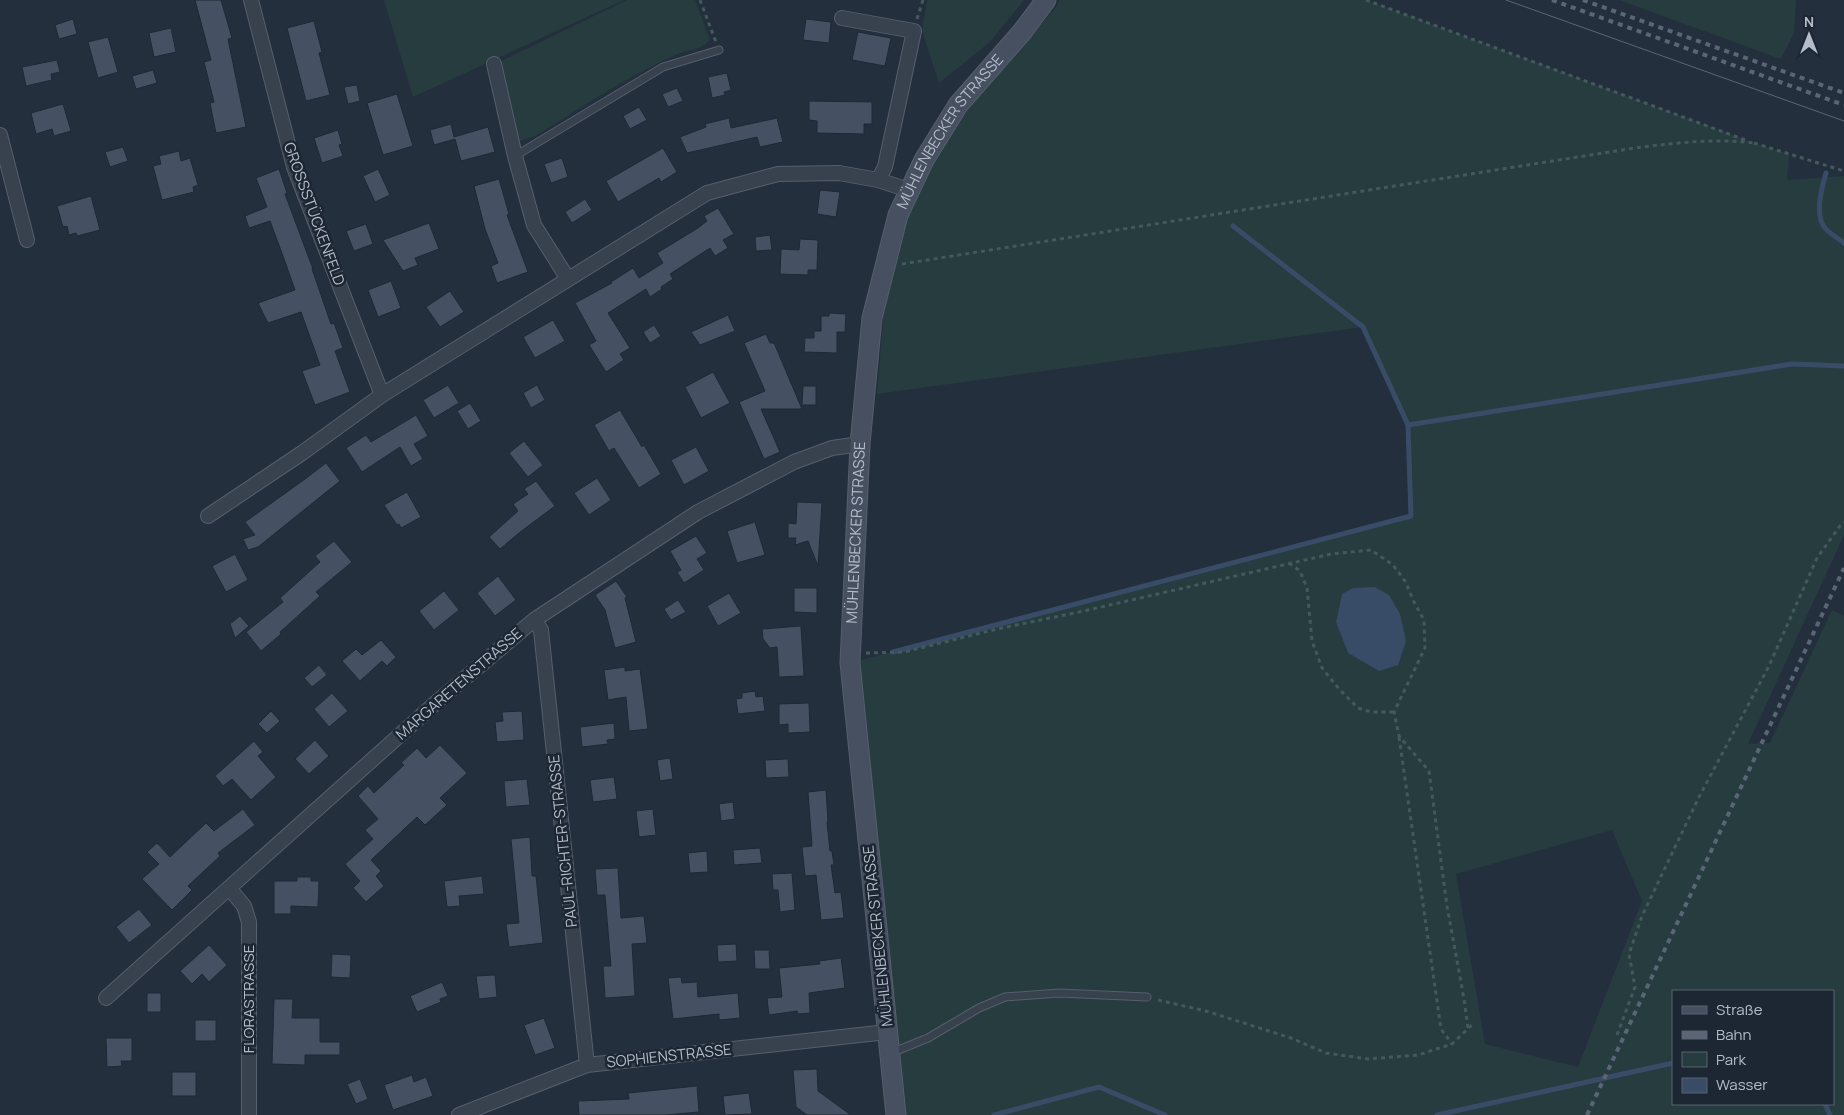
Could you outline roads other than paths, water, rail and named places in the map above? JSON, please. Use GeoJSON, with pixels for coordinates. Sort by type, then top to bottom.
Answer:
{"type":"FeatureCollection","features":[{"type":"Feature","properties":{"kind":"main road","name":"MÜHLENBECKER STRASSE"},"geometry":{"type":"LineString","coordinates":[[896,1115],[851,654],[860,444],[872,318],[898,215],[924,160],[958,105],[1022,32],[1046,0]]}},
{"type":"Feature","properties":{"kind":"street","name":"GROSSSTÜCKENFELD"},"geometry":{"type":"LineString","coordinates":[[251,0],[294,166],[382,396]]}},
{"type":"Feature","properties":{"kind":"street"},"geometry":{"type":"LineString","coordinates":[[842,18],[914,31],[885,166],[878,180]]}},
{"type":"Feature","properties":{"kind":"street"},"geometry":{"type":"LineString","coordinates":[[494,64],[515,156],[534,225],[568,279]]}},
{"type":"Feature","properties":{"kind":"street"},"geometry":{"type":"LineString","coordinates":[[0,135],[26,240]]}},
{"type":"Feature","properties":{"kind":"street"},"geometry":{"type":"LineString","coordinates":[[208,516],[302,453],[382,396],[708,194],[778,174],[839,173],[878,180],[909,190]]}},
{"type":"Feature","properties":{"kind":"street","name":"MARGARETENSTRASSE"},"geometry":{"type":"LineString","coordinates":[[106,998],[439,700],[534,620],[698,512],[794,462],[832,448],[860,444]]}},
{"type":"Feature","properties":{"kind":"street","name":"PAUL-RICHTER-STRASSE"},"geometry":{"type":"LineString","coordinates":[[534,620],[541,630],[587,1064]]}},
{"type":"Feature","properties":{"kind":"street","name":"FLORASTRASSE"},"geometry":{"type":"LineString","coordinates":[[230,888],[244,906],[249,922],[249,1115]]}},
{"type":"Feature","properties":{"kind":"street","name":"SOPHIENSTRASSE"},"geometry":{"type":"LineString","coordinates":[[459,1115],[587,1064],[888,1032]]}},
{"type":"Feature","properties":{"kind":"lane"},"geometry":{"type":"LineString","coordinates":[[515,156],[663,67],[719,50]]}},
{"type":"Feature","properties":{"kind":"lane"},"geometry":{"type":"LineString","coordinates":[[889,1053],[928,1038],[978,1008],[1005,997],[1059,993],[1147,997]]}},
{"type":"Feature","properties":{"kind":"water"},"geometry":{"type":"Polygon","coordinates":[[[1375,587],[1389,595],[1400,614],[1406,641],[1398,665],[1379,671],[1348,653],[1336,622],[1342,594],[1353,588],[1375,587]]]}},
{"type":"Feature","properties":{"kind":"waterway"},"geometry":{"type":"LineString","coordinates":[[1826,173],[1820,201],[1820,216],[1825,228],[1844,243]]}},
{"type":"Feature","properties":{"kind":"waterway"},"geometry":{"type":"LineString","coordinates":[[1233,226],[1363,327],[1408,425]]}},
{"type":"Feature","properties":{"kind":"waterway"},"geometry":{"type":"LineString","coordinates":[[893,652],[1411,516],[1408,425],[1792,364],[1844,366]]}},
{"type":"Feature","properties":{"kind":"waterway"},"geometry":{"type":"LineString","coordinates":[[1437,1115],[1672,1063]]}},
{"type":"Feature","properties":{"kind":"waterway"},"geometry":{"type":"LineString","coordinates":[[994,1115],[1099,1087],[1165,1115]]}},
{"type":"Feature","properties":{"kind":"waterway"},"geometry":{"type":"LineString","coordinates":[[1825,1105],[1830,1115]]}},
{"type":"Feature","properties":{"kind":"tram line"},"geometry":{"type":"LineString","coordinates":[[1506,0],[1844,121]]}},
{"type":"Feature","properties":{"kind":"railway"},"geometry":{"type":"LineString","coordinates":[[1552,0],[1844,105]]}},
{"type":"Feature","properties":{"kind":"railway"},"geometry":{"type":"LineString","coordinates":[[1583,0],[1844,93]]}},
{"type":"Feature","properties":{"kind":"railway"},"geometry":{"type":"LineString","coordinates":[[1587,1115],[1844,568]]}}]}
